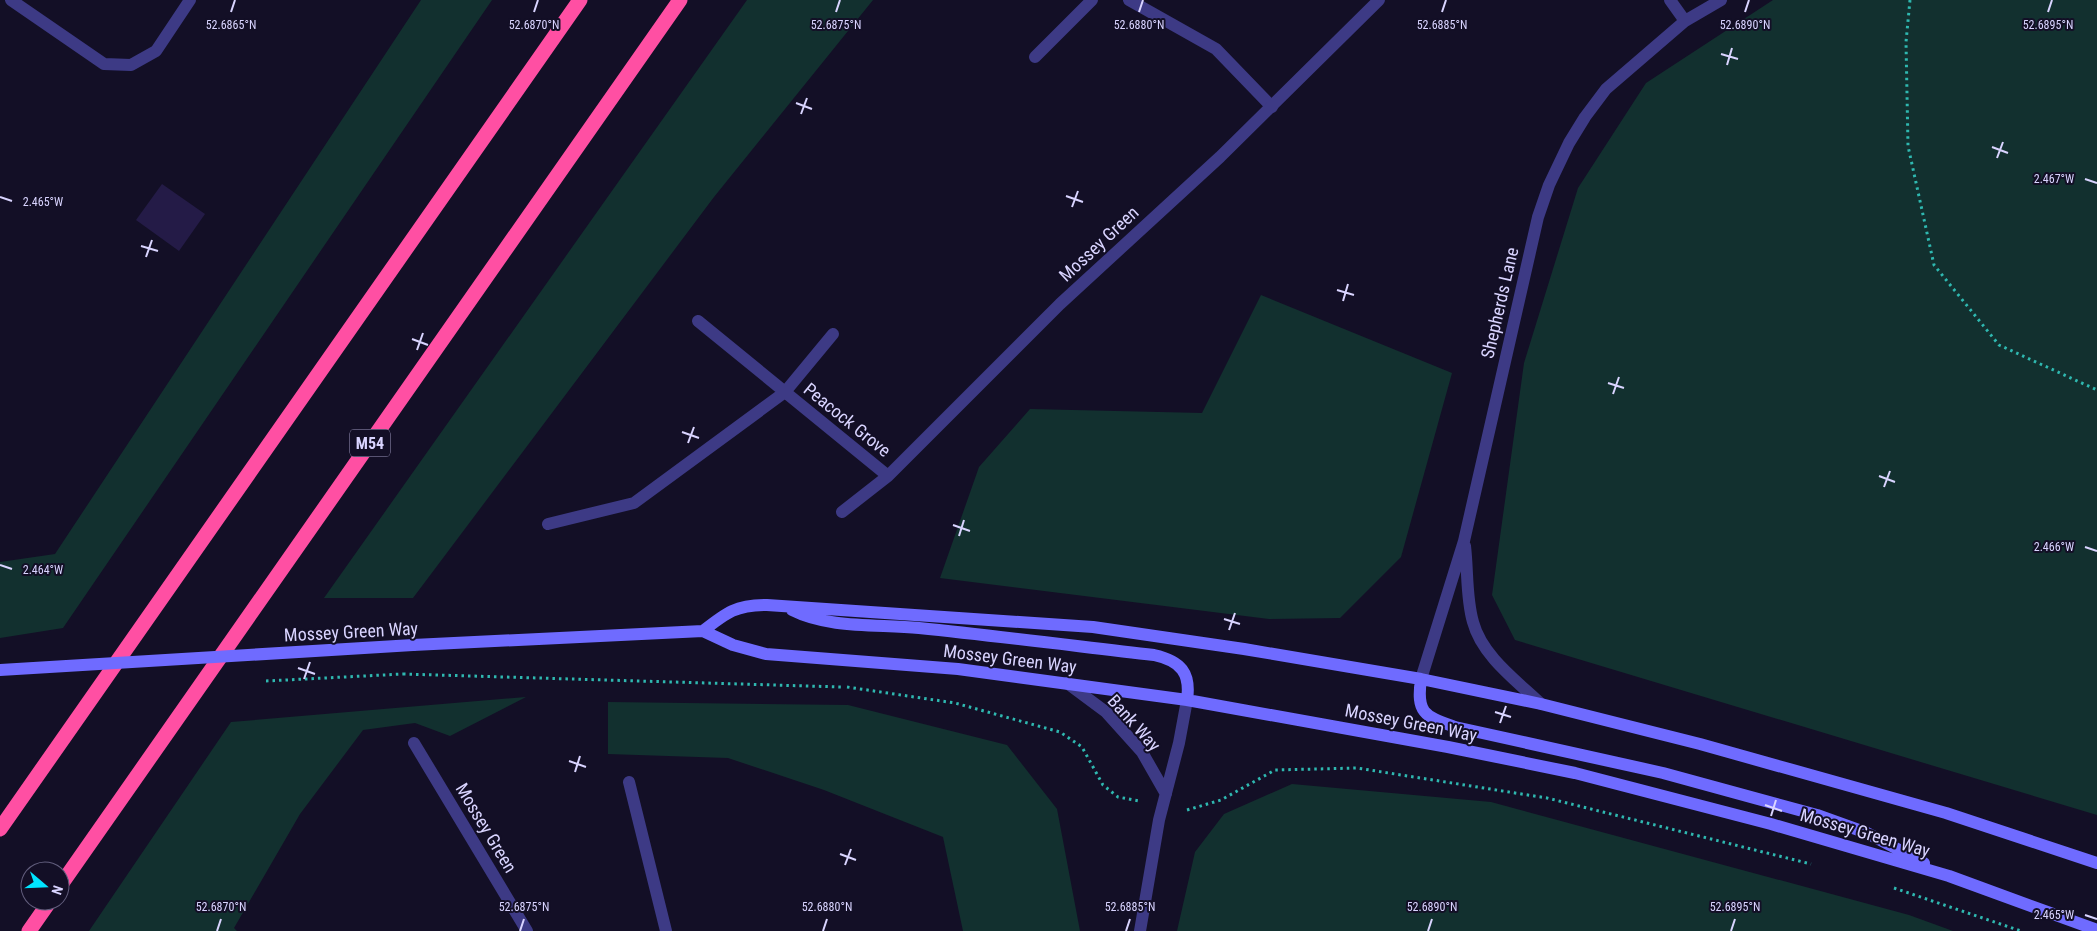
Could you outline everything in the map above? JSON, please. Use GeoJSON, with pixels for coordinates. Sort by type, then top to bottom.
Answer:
{"type":"FeatureCollection","features":[{"type":"Feature","properties":{"kind":"highway"},"geometry":{"type":"LineString","coordinates":[[0,829],[580,0]]}},
{"type":"Feature","properties":{"kind":"highway","name":"M54"},"geometry":{"type":"LineString","coordinates":[[70,872],[680,0]]}},
{"type":"Feature","properties":{"kind":"highway"},"geometry":{"type":"LineString","coordinates":[[29,931],[43,911]]}},
{"type":"Feature","properties":{"kind":"main road","name":"Mossey Green Way"},"geometry":{"type":"LineString","coordinates":[[703,631],[736,608],[751,605],[785,606],[1093,627],[1244,649],[1421,679],[1541,704],[1700,744],[1936,811],[2097,863]]}},
{"type":"Feature","properties":{"kind":"main road"},"geometry":{"type":"LineString","coordinates":[[785,606],[808,617],[824,620],[917,628],[1161,656],[1175,664],[1186,674],[1190,685],[1187,700]]}},
{"type":"Feature","properties":{"kind":"main road","name":"Mossey Green Way"},"geometry":{"type":"LineString","coordinates":[[0,670],[703,631],[726,642],[766,654],[958,669],[1187,700],[1448,747],[1610,781],[1771,824],[1949,876],[2097,930]]}},
{"type":"Feature","properties":{"kind":"main road"},"geometry":{"type":"LineString","coordinates":[[1421,679],[1419,704],[1423,711],[1447,724],[1663,773],[1817,815],[1867,833],[1949,876]]}},
{"type":"Feature","properties":{"kind":"street"},"geometry":{"type":"LineString","coordinates":[[11,0],[104,64],[131,65],[156,51],[190,0]]}},
{"type":"Feature","properties":{"kind":"street"},"geometry":{"type":"LineString","coordinates":[[1035,57],[1092,0]]}},
{"type":"Feature","properties":{"kind":"street"},"geometry":{"type":"LineString","coordinates":[[1129,0],[1216,49],[1272,107]]}},
{"type":"Feature","properties":{"kind":"street","name":"Mossey Green"},"geometry":{"type":"LineString","coordinates":[[842,512],[888,476],[1060,304],[1272,107],[1379,0]]}},
{"type":"Feature","properties":{"kind":"street"},"geometry":{"type":"LineString","coordinates":[[1670,0],[1685,22]]}},
{"type":"Feature","properties":{"kind":"street","name":"Shepherds Lane"},"geometry":{"type":"LineString","coordinates":[[1421,679],[1464,541],[1538,217],[1549,185],[1573,136],[1606,88],[1685,22],[1721,0]]}},
{"type":"Feature","properties":{"kind":"street","name":"Peacock Grove"},"geometry":{"type":"LineString","coordinates":[[698,321],[888,476]]}},
{"type":"Feature","properties":{"kind":"street","name":"Peacock Grove"},"geometry":{"type":"LineString","coordinates":[[548,524],[634,503],[785,392],[833,334]]}},
{"type":"Feature","properties":{"kind":"street"},"geometry":{"type":"LineString","coordinates":[[1464,541],[1470,608],[1478,636],[1499,663],[1541,704]]}},
{"type":"Feature","properties":{"kind":"street","name":"Bank Way"},"geometry":{"type":"LineString","coordinates":[[1067,683],[1106,712],[1142,752],[1164,800]]}},
{"type":"Feature","properties":{"kind":"street","name":"Bank Way"},"geometry":{"type":"LineString","coordinates":[[1140,931],[1164,800],[1187,700]]}},
{"type":"Feature","properties":{"kind":"street","name":"Mossey Green"},"geometry":{"type":"LineString","coordinates":[[414,743],[527,931]]}},
{"type":"Feature","properties":{"kind":"street"},"geometry":{"type":"LineString","coordinates":[[629,782],[666,931]]}},
{"type":"Feature","properties":{"kind":"path"},"geometry":{"type":"LineString","coordinates":[[1910,0],[1906,42],[1908,146],[1934,266],[1999,345],[2097,390]]}},
{"type":"Feature","properties":{"kind":"path"},"geometry":{"type":"LineString","coordinates":[[403,674],[845,687],[955,703],[1060,732],[1082,747],[1103,785],[1118,797],[1164,800],[1189,810],[1221,800],[1275,770],[1356,768],[1547,798],[1816,865]]}},
{"type":"Feature","properties":{"kind":"path"},"geometry":{"type":"LineString","coordinates":[[1891,887],[2021,931]]}},
{"type":"Feature","properties":{"kind":"green space"},"geometry":{"type":"Polygon","coordinates":[[[421,0],[492,0],[63,628],[0,638],[0,562],[55,554],[421,0]]]}},
{"type":"Feature","properties":{"kind":"green space"},"geometry":{"type":"Polygon","coordinates":[[[747,0],[873,0],[714,197],[413,598],[324,598],[747,0]]]}},
{"type":"Feature","properties":{"kind":"green space"},"geometry":{"type":"Polygon","coordinates":[[[1773,0],[2097,0],[2097,815],[1515,640],[1492,595],[1524,363],[1578,188],[1646,83],[1773,0]]]}},
{"type":"Feature","properties":{"kind":"green space"},"geometry":{"type":"Polygon","coordinates":[[[1261,295],[1452,373],[1401,557],[1340,618],[1269,619],[940,578],[979,467],[1030,409],[1202,413],[1261,295]]]}},
{"type":"Feature","properties":{"kind":"green space"},"geometry":{"type":"Polygon","coordinates":[[[526,697],[450,736],[415,723],[363,730],[300,814],[234,928],[237,931],[89,931],[231,722],[526,697]]]}},
{"type":"Feature","properties":{"kind":"green space"},"geometry":{"type":"Polygon","coordinates":[[[608,702],[848,705],[1007,745],[1057,809],[1080,931],[963,931],[943,837],[824,790],[728,758],[608,754],[608,702]]]}},
{"type":"Feature","properties":{"kind":"green space"},"geometry":{"type":"Polygon","coordinates":[[[1292,784],[1491,802],[1909,915],[1953,931],[1177,931],[1195,852],[1224,814],[1292,784]]]}},
{"type":"Feature","properties":{"kind":"building"},"geometry":{"type":"Polygon","coordinates":[[[162,184],[205,214],[179,251],[136,220],[162,184]]]}}]}
